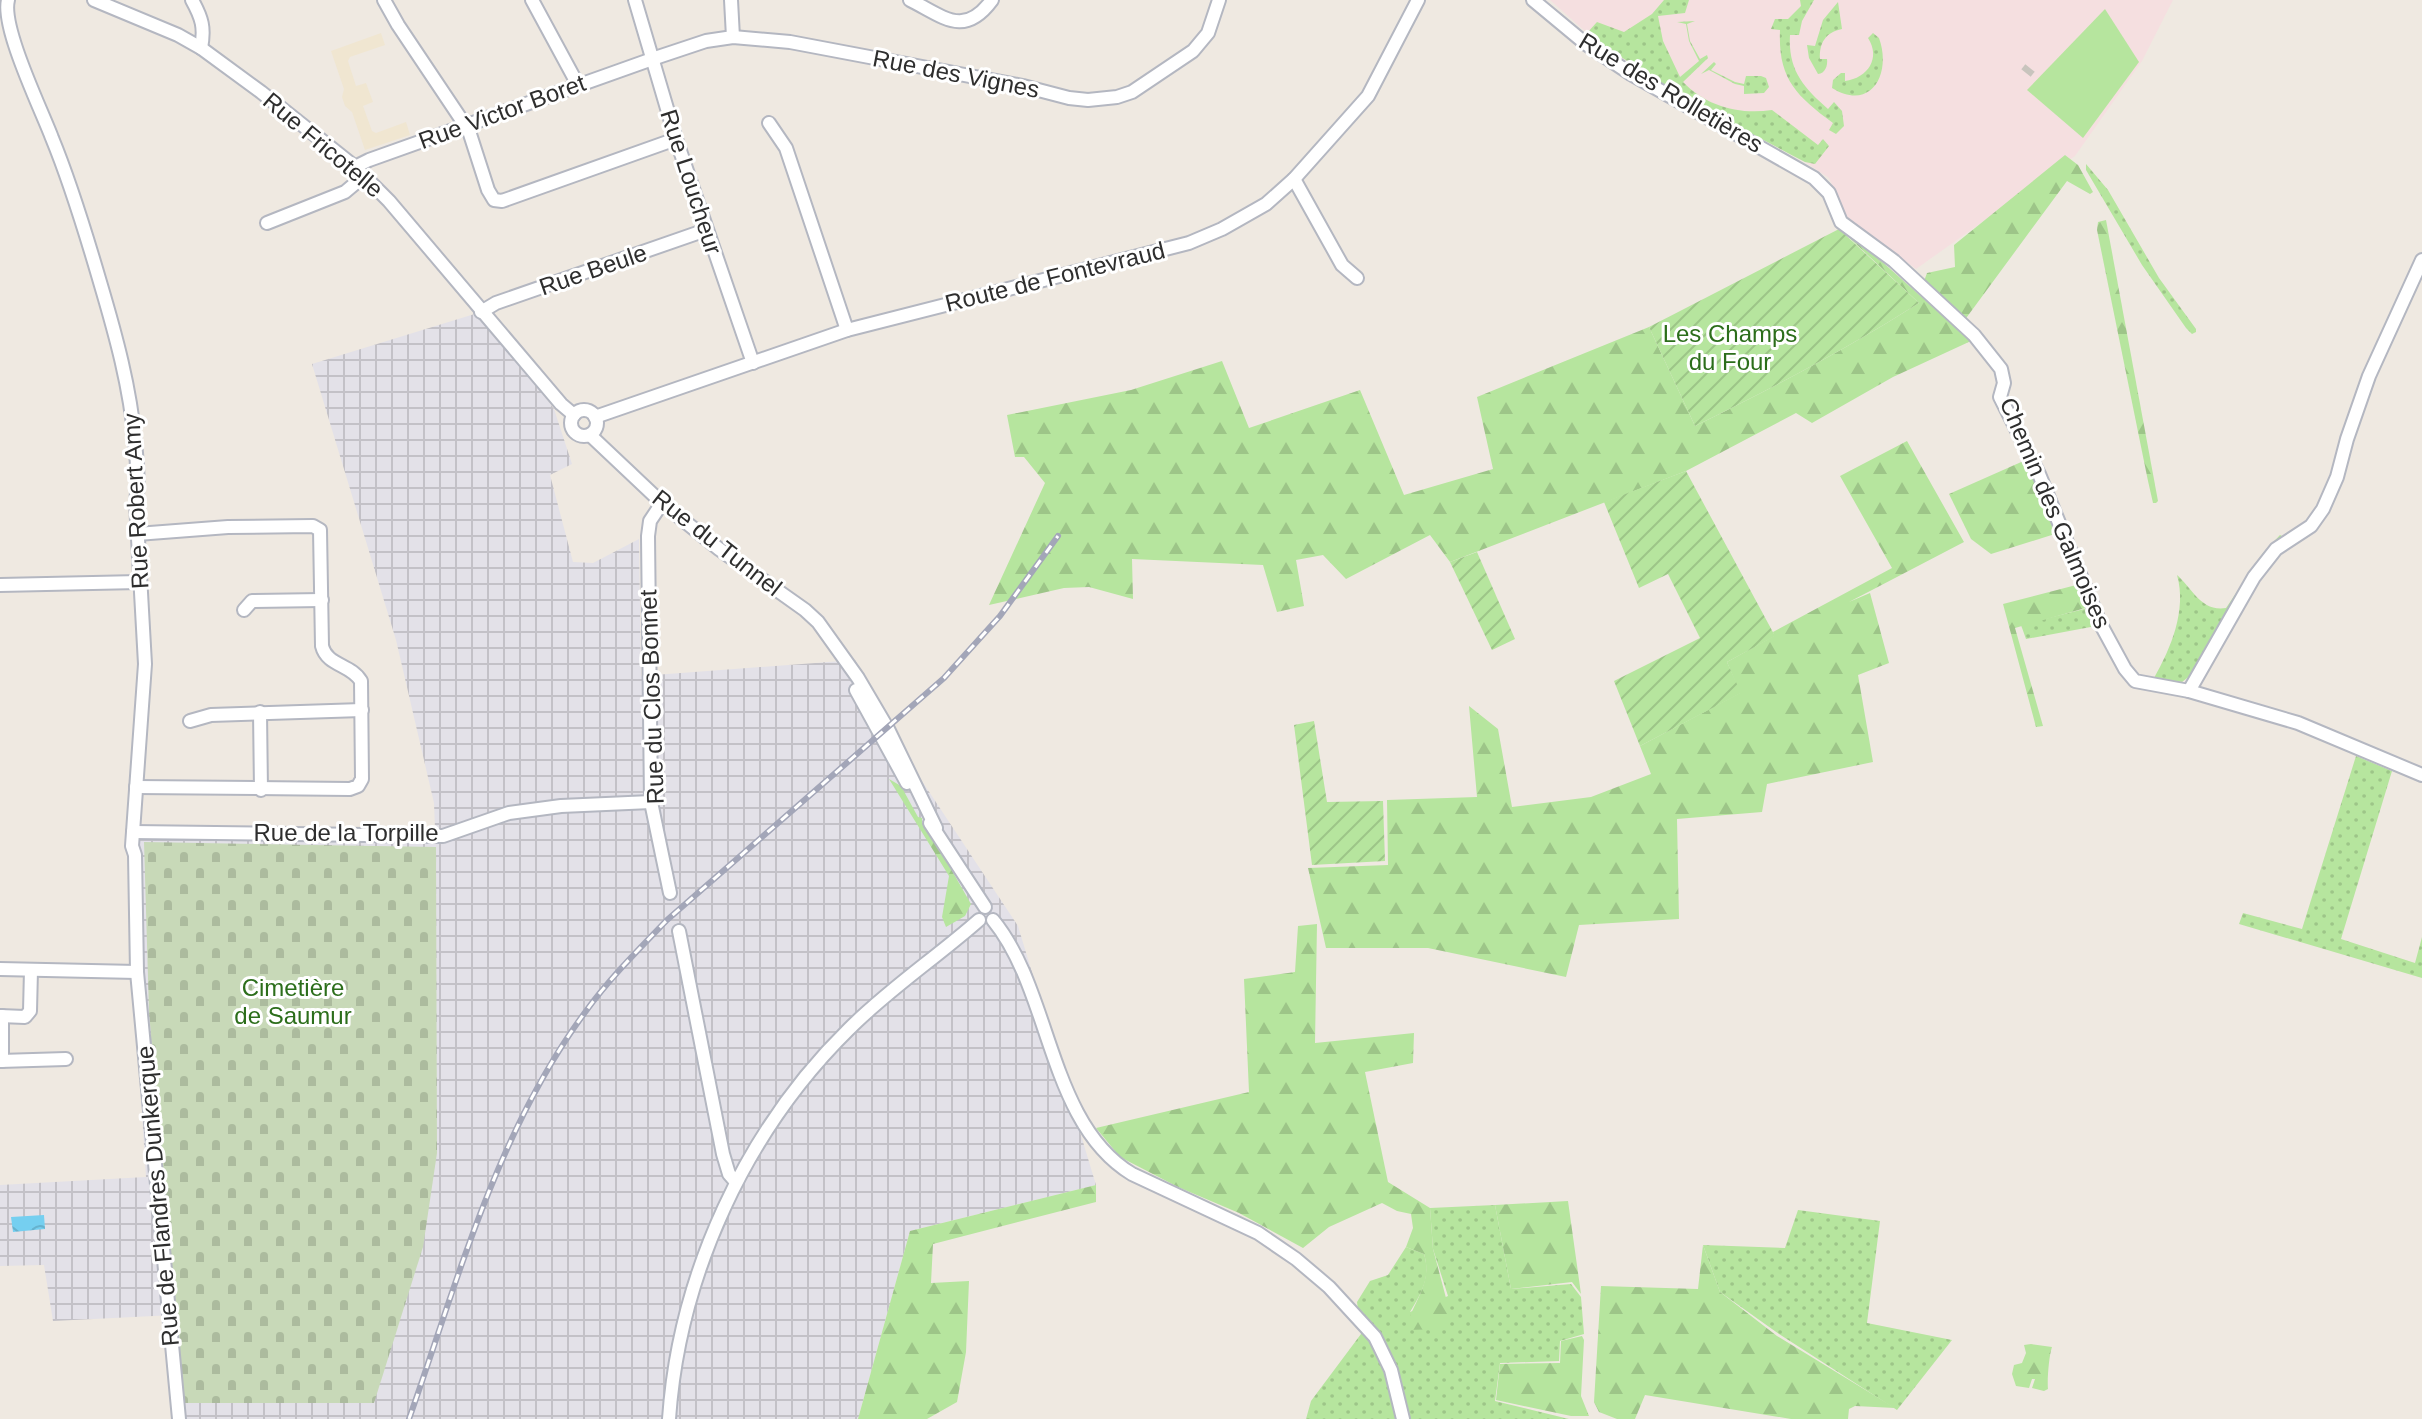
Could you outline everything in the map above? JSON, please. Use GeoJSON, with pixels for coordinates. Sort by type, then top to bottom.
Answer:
{"type":"FeatureCollection","features":[{"type":"Feature","properties":{"kind":"street","name":"Rue Robert Amy"},"geometry":{"type":"LineString","coordinates":[[8,0],[7,17],[72,195],[125,367],[139,484],[137,534],[139,582],[144,608],[145,664],[133,832],[137,972]]}},
{"type":"Feature","properties":{"kind":"street","name":"Rue Fricotelle"},"geometry":{"type":"LineString","coordinates":[[94,0],[164,28],[201,48],[261,92],[359,172],[389,201],[481,312],[574,415]]}},
{"type":"Feature","properties":{"kind":"street"},"geometry":{"type":"LineString","coordinates":[[192,0],[202,19],[204,34],[201,48]]}},
{"type":"Feature","properties":{"kind":"street"},"geometry":{"type":"LineString","coordinates":[[384,0],[466,125],[494,200],[502,201],[676,139]]}},
{"type":"Feature","properties":{"kind":"street"},"geometry":{"type":"LineString","coordinates":[[532,0],[578,85]]}},
{"type":"Feature","properties":{"kind":"street","name":"Rue Loucheur"},"geometry":{"type":"LineString","coordinates":[[635,0],[676,139],[753,363]]}},
{"type":"Feature","properties":{"kind":"street"},"geometry":{"type":"LineString","coordinates":[[731,0],[733,37]]}},
{"type":"Feature","properties":{"kind":"street"},"geometry":{"type":"LineString","coordinates":[[910,0],[952,21],[966,22],[981,15],[992,0]]}},
{"type":"Feature","properties":{"kind":"street","name":"Rue des Vignes"},"geometry":{"type":"LineString","coordinates":[[651,59],[706,41],[733,37],[790,42],[1088,100],[1117,97],[1132,92],[1193,51],[1208,33],[1219,0]]}},
{"type":"Feature","properties":{"kind":"street","name":"Route de Fontevraud"},"geometry":{"type":"LineString","coordinates":[[595,417],[847,330],[1189,243],[1222,229],[1266,204],[1294,179],[1368,96],[1418,0]]}},
{"type":"Feature","properties":{"kind":"street","name":"Rue des Rolletières"},"geometry":{"type":"LineString","coordinates":[[1533,0],[1586,44],[1631,74],[1814,178]]}},
{"type":"Feature","properties":{"kind":"street","name":"Rue Victor Boret"},"geometry":{"type":"LineString","coordinates":[[267,223],[345,192],[359,172],[466,125],[651,59]]}},
{"type":"Feature","properties":{"kind":"street"},"geometry":{"type":"LineString","coordinates":[[769,123],[786,148],[847,330]]}},
{"type":"Feature","properties":{"kind":"street","name":"Chemin des Galmoises"},"geometry":{"type":"LineString","coordinates":[[1814,178],[1829,193],[1841,222],[1894,261],[1974,335],[2001,369],[2004,383],[2000,397],[2039,474],[2100,623],[2125,669],[2135,681],[2189,691]]}},
{"type":"Feature","properties":{"kind":"street"},"geometry":{"type":"LineString","coordinates":[[1294,179],[1342,265],[1357,278]]}},
{"type":"Feature","properties":{"kind":"street","name":"Rue Beule"},"geometry":{"type":"LineString","coordinates":[[481,312],[496,303],[706,230]]}},
{"type":"Feature","properties":{"kind":"street"},"geometry":{"type":"LineString","coordinates":[[2422,260],[2369,376],[2337,477],[2323,509],[2311,526],[2276,549],[2254,577],[2189,691],[2298,723],[2422,775]]}},
{"type":"Feature","properties":{"kind":"street"},"geometry":{"type":"LineString","coordinates":[[585,411],[595,417],[596,428],[590,435],[580,435],[574,431],[571,423],[574,415],[585,411]]}},
{"type":"Feature","properties":{"kind":"street","name":"Rue du Tunnel"},"geometry":{"type":"LineString","coordinates":[[590,435],[662,503],[818,622],[888,729],[936,828],[986,916],[1005,934],[1020,962],[1078,1110],[1105,1152],[1117,1165],[1132,1174],[1258,1233],[1329,1287],[1375,1337],[1391,1370],[1403,1419]]}},
{"type":"Feature","properties":{"kind":"street","name":"Rue du Clos Bonnet"},"geometry":{"type":"LineString","coordinates":[[662,503],[650,521],[648,536],[651,802],[670,893]]}},
{"type":"Feature","properties":{"kind":"street"},"geometry":{"type":"LineString","coordinates":[[136,787],[350,789],[358,786],[362,779],[361,681],[358,675],[327,658],[324,653],[320,530],[313,526],[228,527],[137,534]]}},
{"type":"Feature","properties":{"kind":"street"},"geometry":{"type":"LineString","coordinates":[[0,585],[139,582]]}},
{"type":"Feature","properties":{"kind":"street"},"geometry":{"type":"LineString","coordinates":[[244,610],[252,601],[322,600]]}},
{"type":"Feature","properties":{"kind":"street"},"geometry":{"type":"LineString","coordinates":[[190,721],[211,715],[362,710]]}},
{"type":"Feature","properties":{"kind":"street"},"geometry":{"type":"LineString","coordinates":[[260,712],[261,790]]}},
{"type":"Feature","properties":{"kind":"street","name":"Rue de la Torpille"},"geometry":{"type":"LineString","coordinates":[[133,832],[443,836],[509,813],[561,806],[651,802]]}},
{"type":"Feature","properties":{"kind":"street"},"geometry":{"type":"LineString","coordinates":[[669,1419],[687,1310],[710,1243],[736,1182],[794,1094],[848,1029],[986,916]]}},
{"type":"Feature","properties":{"kind":"street"},"geometry":{"type":"LineString","coordinates":[[679,931],[723,1154],[729,1174],[736,1182]]}},
{"type":"Feature","properties":{"kind":"street"},"geometry":{"type":"LineString","coordinates":[[0,969],[137,972]]}},
{"type":"Feature","properties":{"kind":"street"},"geometry":{"type":"LineString","coordinates":[[31,970],[30,1011],[25,1017],[1,1016],[1,1061],[66,1059]]}},
{"type":"Feature","properties":{"kind":"street","name":"Rue de Flandres Dunkerque"},"geometry":{"type":"LineString","coordinates":[[137,972],[179,1419]]}},
{"type":"Feature","properties":{"kind":"shaded area"},"geometry":{"type":"Polygon","coordinates":[[[1550,0],[2173,0],[2142,61],[2075,156],[1916,269],[1846,216],[1829,178],[1637,70],[1587,33],[1550,0]]]}},
{"type":"Feature","properties":{"kind":"shaded area"},"geometry":{"type":"Polygon","coordinates":[[[381,33],[385,45],[350,57],[348,61],[356,86],[366,83],[373,102],[363,106],[372,131],[376,133],[406,122],[410,135],[365,150],[352,112],[345,106],[342,97],[344,89],[331,51],[381,33]]]}},
{"type":"Feature","properties":{"kind":"shaded area"},"geometry":{"type":"Polygon","coordinates":[[[481,312],[554,409],[572,464],[550,475],[573,562],[593,563],[639,539],[641,676],[855,660],[908,760],[1018,926],[1096,1185],[910,1231],[858,1419],[183,1419],[174,1315],[53,1321],[44,1265],[0,1266],[0,1185],[146,1177],[133,969],[129,827],[435,829],[434,803],[396,640],[312,364],[481,312]]]}},
{"type":"Feature","properties":{"kind":"green space"},"geometry":{"type":"Polygon","coordinates":[[[1664,0],[1689,0],[1685,13],[1658,16],[1663,41],[1680,77],[1699,61],[1689,41],[1686,24],[1677,22],[1695,21],[1687,24],[1690,41],[1700,59],[1707,55],[1708,58],[1683,82],[1713,103],[1735,110],[1772,110],[1818,145],[1823,139],[1829,146],[1815,164],[1805,162],[1693,102],[1587,33],[1597,22],[1624,32],[1652,14],[1664,0]]]}},
{"type":"Feature","properties":{"kind":"green space"},"geometry":{"type":"Polygon","coordinates":[[[1800,0],[1814,0],[1802,21],[1799,35],[1790,35],[1792,58],[1799,77],[1811,93],[1828,109],[1834,102],[1842,111],[1844,126],[1836,134],[1829,130],[1833,123],[1808,103],[1792,84],[1782,61],[1780,30],[1771,29],[1775,19],[1788,19],[1801,6],[1800,0]]]}},
{"type":"Feature","properties":{"kind":"green space"},"geometry":{"type":"Polygon","coordinates":[[[1838,2],[1842,29],[1832,33],[1822,43],[1820,59],[1827,59],[1827,64],[1824,71],[1818,74],[1809,58],[1807,45],[1815,46],[1823,20],[1838,2]]]}},
{"type":"Feature","properties":{"kind":"green space"},"geometry":{"type":"Polygon","coordinates":[[[2105,9],[2139,62],[2083,138],[2027,90],[2105,9]]]}},
{"type":"Feature","properties":{"kind":"green space"},"geometry":{"type":"Polygon","coordinates":[[[1873,33],[1879,38],[1883,64],[1875,86],[1858,95],[1832,88],[1833,80],[1841,73],[1845,73],[1845,81],[1860,76],[1870,66],[1873,53],[1868,38],[1873,33]]]}},
{"type":"Feature","properties":{"kind":"green space"},"geometry":{"type":"Polygon","coordinates":[[[1714,62],[1716,64],[1711,70],[1735,82],[1744,84],[1746,76],[1761,76],[1766,78],[1769,87],[1764,93],[1744,94],[1744,86],[1735,84],[1709,70],[1701,74],[1714,62]]]}},
{"type":"Feature","properties":{"kind":"green space"},"geometry":{"type":"Polygon","coordinates":[[[2065,155],[2078,165],[2093,192],[2090,194],[2067,181],[1964,321],[1923,284],[1927,273],[1955,267],[1954,245],[2065,155]]]}},
{"type":"Feature","properties":{"kind":"green space"},"geometry":{"type":"Polygon","coordinates":[[[2086,164],[2108,190],[2159,278],[2196,332],[2192,334],[2186,328],[2142,265],[2086,170],[2086,164]]]}},
{"type":"Feature","properties":{"kind":"green space"},"geometry":{"type":"Polygon","coordinates":[[[2106,220],[2156,503],[2153,503],[2148,481],[2097,230],[2098,222],[2106,220]]]}},
{"type":"Feature","properties":{"kind":"green space"},"geometry":{"type":"Polygon","coordinates":[[[1842,226],[1971,341],[1893,377],[1812,423],[1796,413],[1686,471],[1450,562],[1430,535],[1346,579],[1323,555],[1296,560],[1304,606],[1277,612],[1263,565],[1132,559],[1133,599],[1089,587],[1064,588],[989,605],[1045,483],[1024,457],[1015,457],[1007,415],[1131,390],[1222,361],[1249,428],[1360,390],[1404,495],[1493,469],[1477,397],[1649,327],[1695,426],[1809,368],[1919,303],[1840,229],[1842,226]]]}},
{"type":"Feature","properties":{"kind":"green space","name":"Les Champs du Four"},"geometry":{"type":"Polygon","coordinates":[[[1839,229],[1919,303],[1809,368],[1695,426],[1649,327],[1839,229]]]}},
{"type":"Feature","properties":{"kind":"green space"},"geometry":{"type":"Polygon","coordinates":[[[1907,441],[1964,542],[1849,602],[1870,593],[1889,663],[1858,675],[1873,762],[1767,784],[1762,812],[1677,819],[1679,919],[1579,925],[1566,977],[1428,948],[1326,948],[1308,868],[1388,865],[1387,800],[1477,797],[1469,706],[1498,729],[1512,807],[1591,797],[1651,774],[1640,746],[1740,693],[1727,662],[1774,636],[1773,632],[1892,568],[1840,476],[1907,441]]]}},
{"type":"Feature","properties":{"kind":"green space"},"geometry":{"type":"Polygon","coordinates":[[[2028,459],[2058,533],[1991,554],[1971,539],[1949,494],[2028,459]]]}},
{"type":"Feature","properties":{"kind":"green space"},"geometry":{"type":"Polygon","coordinates":[[[1686,471],[1775,636],[1727,662],[1741,693],[1640,746],[1614,681],[1700,638],[1668,574],[1639,588],[1604,502],[1686,471]]]}},
{"type":"Feature","properties":{"kind":"green space"},"geometry":{"type":"Polygon","coordinates":[[[2280,535],[2284,537],[2191,675],[2182,682],[2154,678],[2179,615],[2177,575],[2203,603],[2226,608],[2263,553],[2280,535]]]}},
{"type":"Feature","properties":{"kind":"green space"},"geometry":{"type":"Polygon","coordinates":[[[1477,552],[1515,639],[1492,650],[1450,562],[1477,552]]]}},
{"type":"Feature","properties":{"kind":"green space"},"geometry":{"type":"Polygon","coordinates":[[[2080,584],[2089,607],[2015,628],[2043,726],[2036,727],[2003,604],[2080,584]]]}},
{"type":"Feature","properties":{"kind":"green space"},"geometry":{"type":"Polygon","coordinates":[[[2088,608],[2096,626],[2026,639],[2021,625],[2088,608]]]}},
{"type":"Feature","properties":{"kind":"green space"},"geometry":{"type":"Polygon","coordinates":[[[1314,721],[1327,802],[1383,801],[1385,861],[1312,865],[1294,725],[1314,721]]]}},
{"type":"Feature","properties":{"kind":"green space"},"geometry":{"type":"Polygon","coordinates":[[[2356,756],[2392,771],[2341,939],[2415,963],[2422,937],[2422,978],[2239,924],[2243,913],[2302,929],[2356,756]]]}},
{"type":"Feature","properties":{"kind":"green space"},"geometry":{"type":"Polygon","coordinates":[[[889,779],[901,786],[918,817],[922,818],[922,824],[931,834],[971,904],[965,916],[946,927],[942,917],[949,876],[889,779]]]}},
{"type":"Feature","properties":{"kind":"green space","name":"Cimetière de Saumur"},"geometry":{"type":"Polygon","coordinates":[[[144,842],[436,847],[437,1153],[423,1247],[374,1403],[183,1403],[149,1012],[144,842]]]}},
{"type":"Feature","properties":{"kind":"green space"},"geometry":{"type":"Polygon","coordinates":[[[1317,924],[1315,1043],[1414,1033],[1413,1063],[1365,1072],[1388,1182],[1430,1208],[1433,1249],[1450,1313],[1445,1329],[1405,1330],[1426,1274],[1424,1254],[1406,1247],[1413,1228],[1411,1214],[1382,1203],[1329,1227],[1303,1248],[1239,1213],[1178,1187],[1120,1157],[1096,1128],[1249,1092],[1244,979],[1295,972],[1298,926],[1317,924]]]}},
{"type":"Feature","properties":{"kind":"green space"},"geometry":{"type":"Polygon","coordinates":[[[1096,1185],[1096,1202],[933,1244],[931,1283],[969,1281],[966,1352],[957,1402],[927,1419],[858,1419],[910,1231],[1096,1185]]]}},
{"type":"Feature","properties":{"kind":"green space"},"geometry":{"type":"Polygon","coordinates":[[[1568,1201],[1581,1294],[1572,1282],[1511,1289],[1495,1205],[1568,1201]]]}},
{"type":"Feature","properties":{"kind":"green space"},"geometry":{"type":"Polygon","coordinates":[[[1495,1205],[1511,1289],[1571,1284],[1581,1297],[1584,1334],[1560,1341],[1559,1361],[1500,1363],[1495,1401],[1569,1419],[1306,1419],[1311,1401],[1361,1334],[1357,1302],[1370,1281],[1388,1275],[1406,1247],[1424,1254],[1426,1262],[1422,1291],[1410,1312],[1448,1296],[1433,1249],[1430,1208],[1495,1205]]]}},
{"type":"Feature","properties":{"kind":"green space"},"geometry":{"type":"Polygon","coordinates":[[[1798,1210],[1880,1221],[1867,1323],[1952,1340],[1897,1410],[1720,1292],[1703,1245],[1785,1248],[1798,1210]]]}},
{"type":"Feature","properties":{"kind":"green space"},"geometry":{"type":"Polygon","coordinates":[[[1703,1245],[1720,1292],[1777,1336],[1895,1408],[1855,1406],[1849,1409],[1848,1419],[1791,1419],[1645,1395],[1635,1419],[1617,1419],[1599,1412],[1594,1402],[1601,1286],[1698,1289],[1703,1245]]]}},
{"type":"Feature","properties":{"kind":"green space"},"geometry":{"type":"Polygon","coordinates":[[[1582,1336],[1581,1396],[1589,1416],[1571,1416],[1496,1400],[1500,1364],[1560,1363],[1561,1341],[1582,1336]]]}},
{"type":"Feature","properties":{"kind":"green space"},"geometry":{"type":"Polygon","coordinates":[[[2024,1345],[2052,1347],[2048,1389],[2044,1391],[2032,1388],[2035,1379],[2032,1379],[2029,1388],[2016,1386],[2012,1374],[2014,1365],[2022,1363],[2026,1353],[2024,1345]]]}},
{"type":"Feature","properties":{"kind":"water"},"geometry":{"type":"Polygon","coordinates":[[[44,1215],[45,1229],[13,1232],[11,1217],[44,1215]]]}},
{"type":"Feature","properties":{"kind":"tunnel"},"geometry":{"type":"LineString","coordinates":[[2026,73],[2030,68]]}},
{"type":"Feature","properties":{"kind":"railway"},"geometry":{"type":"LineString","coordinates":[[409,1419],[463,1260],[504,1156],[555,1057],[586,1011],[667,920],[944,678],[1000,616],[1058,536]]}}]}
